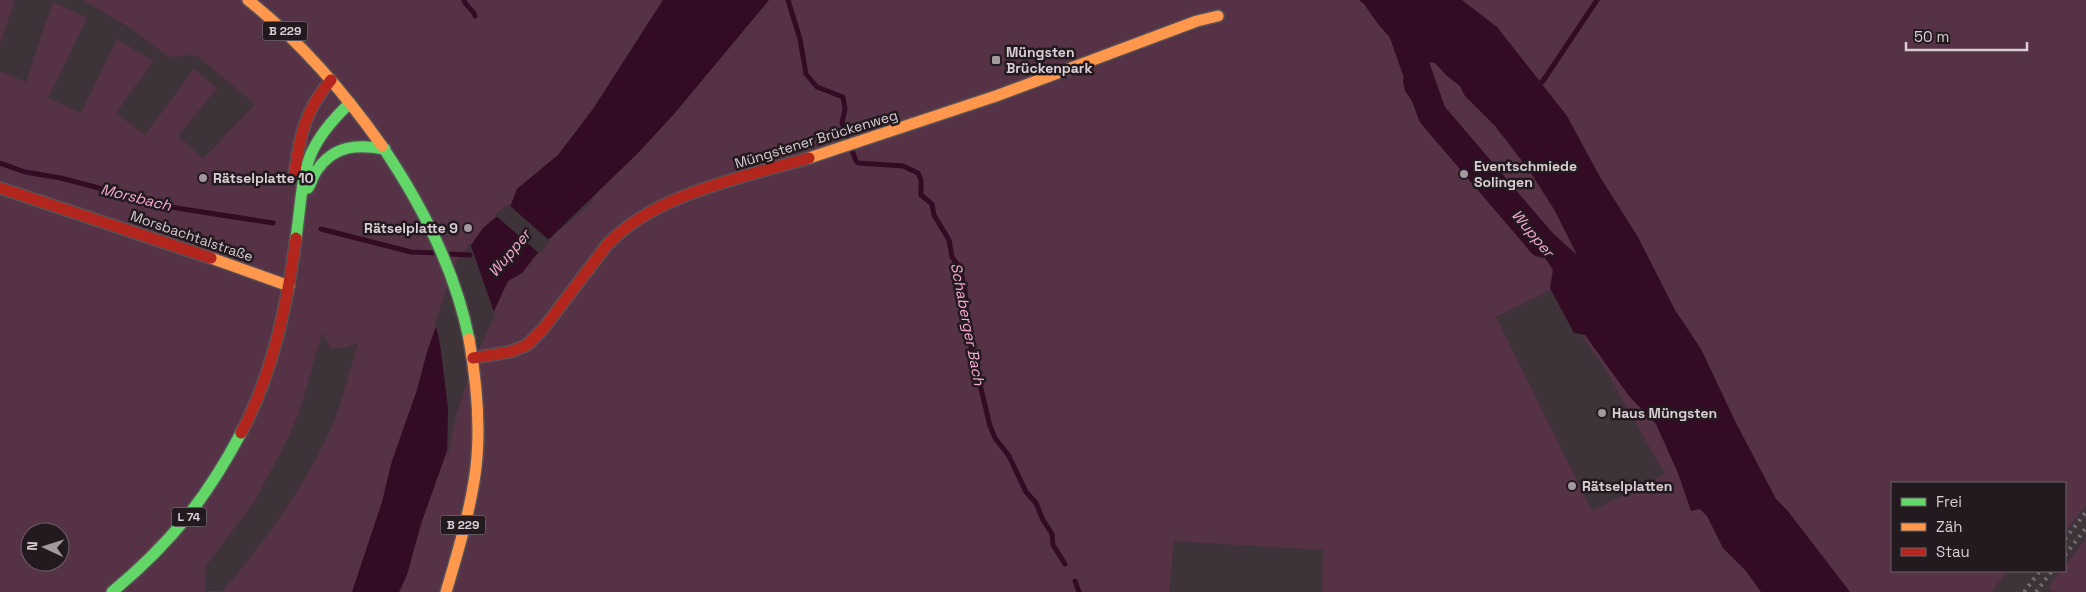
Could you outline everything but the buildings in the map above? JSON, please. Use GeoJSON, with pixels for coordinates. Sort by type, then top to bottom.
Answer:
{"type":"FeatureCollection","features":[{"type":"Feature","properties":{"kind":"main road","name":"B 229"},"geometry":{"type":"LineString","coordinates":[[248,0],[283,29],[331,80],[385,149],[421,206],[434,231],[452,275],[465,315],[473,358],[477,395],[477,457],[472,488],[446,592]]}},
{"type":"Feature","properties":{"kind":"main road","name":"Müngstener Brückenweg"},"geometry":{"type":"LineString","coordinates":[[473,358],[515,350],[531,342],[607,245],[624,229],[646,213],[685,195],[858,143],[996,96],[1197,21],[1218,16]]}},
{"type":"Feature","properties":{"kind":"main road","name":"L 74"},"geometry":{"type":"LineString","coordinates":[[300,200],[294,177],[298,142],[304,120],[316,96],[331,80]]}},
{"type":"Feature","properties":{"kind":"main road","name":"L 74"},"geometry":{"type":"LineString","coordinates":[[112,592],[155,556],[182,526],[210,488],[235,446],[259,392],[280,331],[289,286],[300,200],[310,153],[318,138],[350,103]]}},
{"type":"Feature","properties":{"kind":"main road","name":"L 74"},"geometry":{"type":"LineString","coordinates":[[300,200],[316,172],[330,154],[336,150],[364,145],[385,149]]}},
{"type":"Feature","properties":{"kind":"main road","name":"Morsbachtalstraße"},"geometry":{"type":"LineString","coordinates":[[0,188],[189,250],[289,286]]}},
{"type":"Feature","properties":{"kind":"shaded area"},"geometry":{"type":"Polygon","coordinates":[[[0,0],[15,0],[0,43],[0,0]]]}},
{"type":"Feature","properties":{"kind":"shaded area"},"geometry":{"type":"Polygon","coordinates":[[[83,0],[663,0],[593,109],[558,155],[517,189],[511,205],[483,228],[458,264],[427,352],[417,390],[392,461],[382,502],[352,592],[0,592],[0,72],[26,82],[53,2],[87,18],[48,98],[81,113],[117,39],[153,61],[116,113],[145,135],[194,69],[217,88],[178,136],[203,159],[255,104],[196,55],[169,57],[129,27],[83,0]],[[322,333],[299,413],[253,504],[205,567],[206,591],[223,591],[253,554],[294,496],[329,433],[342,400],[358,343],[343,348],[331,348],[322,333]]]}},
{"type":"Feature","properties":{"kind":"shaded area"},"geometry":{"type":"Polygon","coordinates":[[[740,0],[2086,0],[2086,505],[2066,531],[2066,482],[1891,482],[1891,572],[2007,572],[1992,590],[1994,592],[1322,592],[1323,550],[1174,541],[1169,592],[399,592],[407,575],[471,360],[508,281],[522,273],[547,241],[590,204],[644,115],[740,0]],[[1550,290],[1496,317],[1592,511],[1665,474],[1604,367],[1550,290]]]}},
{"type":"Feature","properties":{"kind":"shaded area"},"geometry":{"type":"Polygon","coordinates":[[[2086,539],[2086,592],[2054,592],[2048,587],[2060,572],[2066,572],[2066,565],[2086,539]]]}},
{"type":"Feature","properties":{"kind":"water"},"geometry":{"type":"Polygon","coordinates":[[[663,0],[769,0],[674,114],[638,153],[547,241],[522,273],[508,281],[471,360],[452,418],[447,451],[421,524],[407,575],[399,592],[352,592],[382,502],[392,461],[417,390],[427,352],[458,264],[483,228],[511,205],[517,189],[558,155],[593,109],[663,0]]]}},
{"type":"Feature","properties":{"kind":"water"},"geometry":{"type":"Polygon","coordinates":[[[1359,0],[1462,0],[1497,27],[1567,116],[1600,177],[1638,237],[1675,310],[1701,349],[1736,423],[1776,499],[1787,510],[1850,592],[1761,592],[1746,571],[1723,548],[1707,516],[1700,509],[1691,511],[1678,473],[1656,424],[1629,396],[1585,335],[1574,333],[1550,288],[1553,270],[1516,213],[1523,206],[1577,255],[1555,211],[1529,170],[1495,126],[1465,96],[1460,86],[1435,63],[1413,60],[1400,49],[1359,0]]]}},
{"type":"Feature","properties":{"kind":"water"},"geometry":{"type":"Polygon","coordinates":[[[1406,63],[1424,67],[1434,85],[1447,119],[1430,127],[1405,91],[1403,81],[1406,63]]]}},
{"type":"Feature","properties":{"kind":"pier"},"geometry":{"type":"Polygon","coordinates":[[[508,204],[550,241],[540,254],[495,215],[508,204]]]}},
{"type":"Feature","properties":{"kind":"pier"},"geometry":{"type":"Polygon","coordinates":[[[470,243],[495,315],[474,361],[455,419],[447,459],[448,408],[440,344],[435,322],[456,263],[470,243]]]}},
{"type":"Feature","properties":{"kind":"waterway"},"geometry":{"type":"LineString","coordinates":[[464,0],[475,16]]}},
{"type":"Feature","properties":{"kind":"waterway","name":"Schaberger Bach"},"geometry":{"type":"LineString","coordinates":[[788,0],[800,39],[806,74],[817,87],[843,97],[845,109],[842,123],[856,161],[858,163],[903,166],[918,173],[921,180],[921,195],[932,204],[934,215],[949,240],[952,257],[960,268],[965,290],[968,334],[990,426],[995,438],[1009,456],[1026,492],[1036,503],[1043,520],[1052,534],[1053,545],[1065,564]]}},
{"type":"Feature","properties":{"kind":"waterway","name":"Wupper"},"geometry":{"type":"LineString","coordinates":[[1392,0],[1432,114],[1542,243]]}},
{"type":"Feature","properties":{"kind":"waterway"},"geometry":{"type":"LineString","coordinates":[[1535,87],[1543,81],[1597,0]]}},
{"type":"Feature","properties":{"kind":"waterway","name":"Morsbach"},"geometry":{"type":"LineString","coordinates":[[0,163],[25,172],[61,178],[170,207],[273,223]]}},
{"type":"Feature","properties":{"kind":"waterway","name":"Morsbach"},"geometry":{"type":"LineString","coordinates":[[321,229],[411,252],[437,253]]}},
{"type":"Feature","properties":{"kind":"waterway","name":"Morsbach"},"geometry":{"type":"LineString","coordinates":[[448,254],[470,255]]}},
{"type":"Feature","properties":{"kind":"waterway","name":"Schaberger Bach"},"geometry":{"type":"LineString","coordinates":[[1075,581],[1079,592]]}},
{"type":"Feature","properties":{"kind":"railway"},"geometry":{"type":"LineString","coordinates":[[2066,538],[2086,512]]}},
{"type":"Feature","properties":{"kind":"railway"},"geometry":{"type":"LineString","coordinates":[[2066,554],[2086,528]]}},
{"type":"Feature","properties":{"kind":"railway"},"geometry":{"type":"LineString","coordinates":[[2024,592],[2039,572]]}},
{"type":"Feature","properties":{"kind":"railway"},"geometry":{"type":"LineString","coordinates":[[2036,592],[2051,572]]}},
{"type":"Feature","properties":{"kind":"traffic: fast"},"geometry":{"type":"LineString","coordinates":[[296,238],[307,164],[321,135],[350,103]]}},
{"type":"Feature","properties":{"kind":"traffic: fast"},"geometry":{"type":"LineString","coordinates":[[382,146],[411,191],[435,238],[455,288],[469,339]]}},
{"type":"Feature","properties":{"kind":"traffic: fast"},"geometry":{"type":"LineString","coordinates":[[308,188],[316,172],[331,155],[347,148],[385,149]]}},
{"type":"Feature","properties":{"kind":"traffic: fast"},"geometry":{"type":"LineString","coordinates":[[112,592],[152,556],[185,519],[214,479],[241,433]]}},
{"type":"Feature","properties":{"kind":"traffic: slow"},"geometry":{"type":"LineString","coordinates":[[248,0],[286,33],[320,68],[382,146]]}},
{"type":"Feature","properties":{"kind":"traffic: slow"},"geometry":{"type":"LineString","coordinates":[[809,158],[996,96],[1197,21],[1218,16]]}},
{"type":"Feature","properties":{"kind":"traffic: slow"},"geometry":{"type":"LineString","coordinates":[[211,258],[289,286]]}},
{"type":"Feature","properties":{"kind":"traffic: slow"},"geometry":{"type":"LineString","coordinates":[[446,592],[469,507],[477,457],[477,398],[469,339]]}},
{"type":"Feature","properties":{"kind":"traffic: jam"},"geometry":{"type":"LineString","coordinates":[[295,171],[299,145],[306,122],[316,101],[331,80]]}},
{"type":"Feature","properties":{"kind":"traffic: jam"},"geometry":{"type":"LineString","coordinates":[[473,358],[510,352],[527,345],[543,329],[607,245],[627,227],[649,213],[674,200],[729,180],[809,158]]}},
{"type":"Feature","properties":{"kind":"traffic: jam"},"geometry":{"type":"LineString","coordinates":[[0,188],[211,258]]}},
{"type":"Feature","properties":{"kind":"traffic: jam"},"geometry":{"type":"LineString","coordinates":[[241,433],[262,387],[270,363],[283,313],[296,238]]}},
{"type":"Feature","properties":{"kind":"place","name":"Müngsten Brückenpark"},"geometry":{"type":"Point","coordinates":[996,60]}},
{"type":"Feature","properties":{"kind":"place","name":"Eventschmiede Solingen"},"geometry":{"type":"Point","coordinates":[1464,174]}},
{"type":"Feature","properties":{"kind":"place","name":"Rätselplatte 10"},"geometry":{"type":"Point","coordinates":[203,178]}},
{"type":"Feature","properties":{"kind":"place","name":"Rätselplatte 9"},"geometry":{"type":"Point","coordinates":[468,228]}},
{"type":"Feature","properties":{"kind":"place","name":"Haus Müngsten"},"geometry":{"type":"Point","coordinates":[1602,413]}},
{"type":"Feature","properties":{"kind":"place","name":"Rätselplatten"},"geometry":{"type":"Point","coordinates":[1572,486]}}]}
